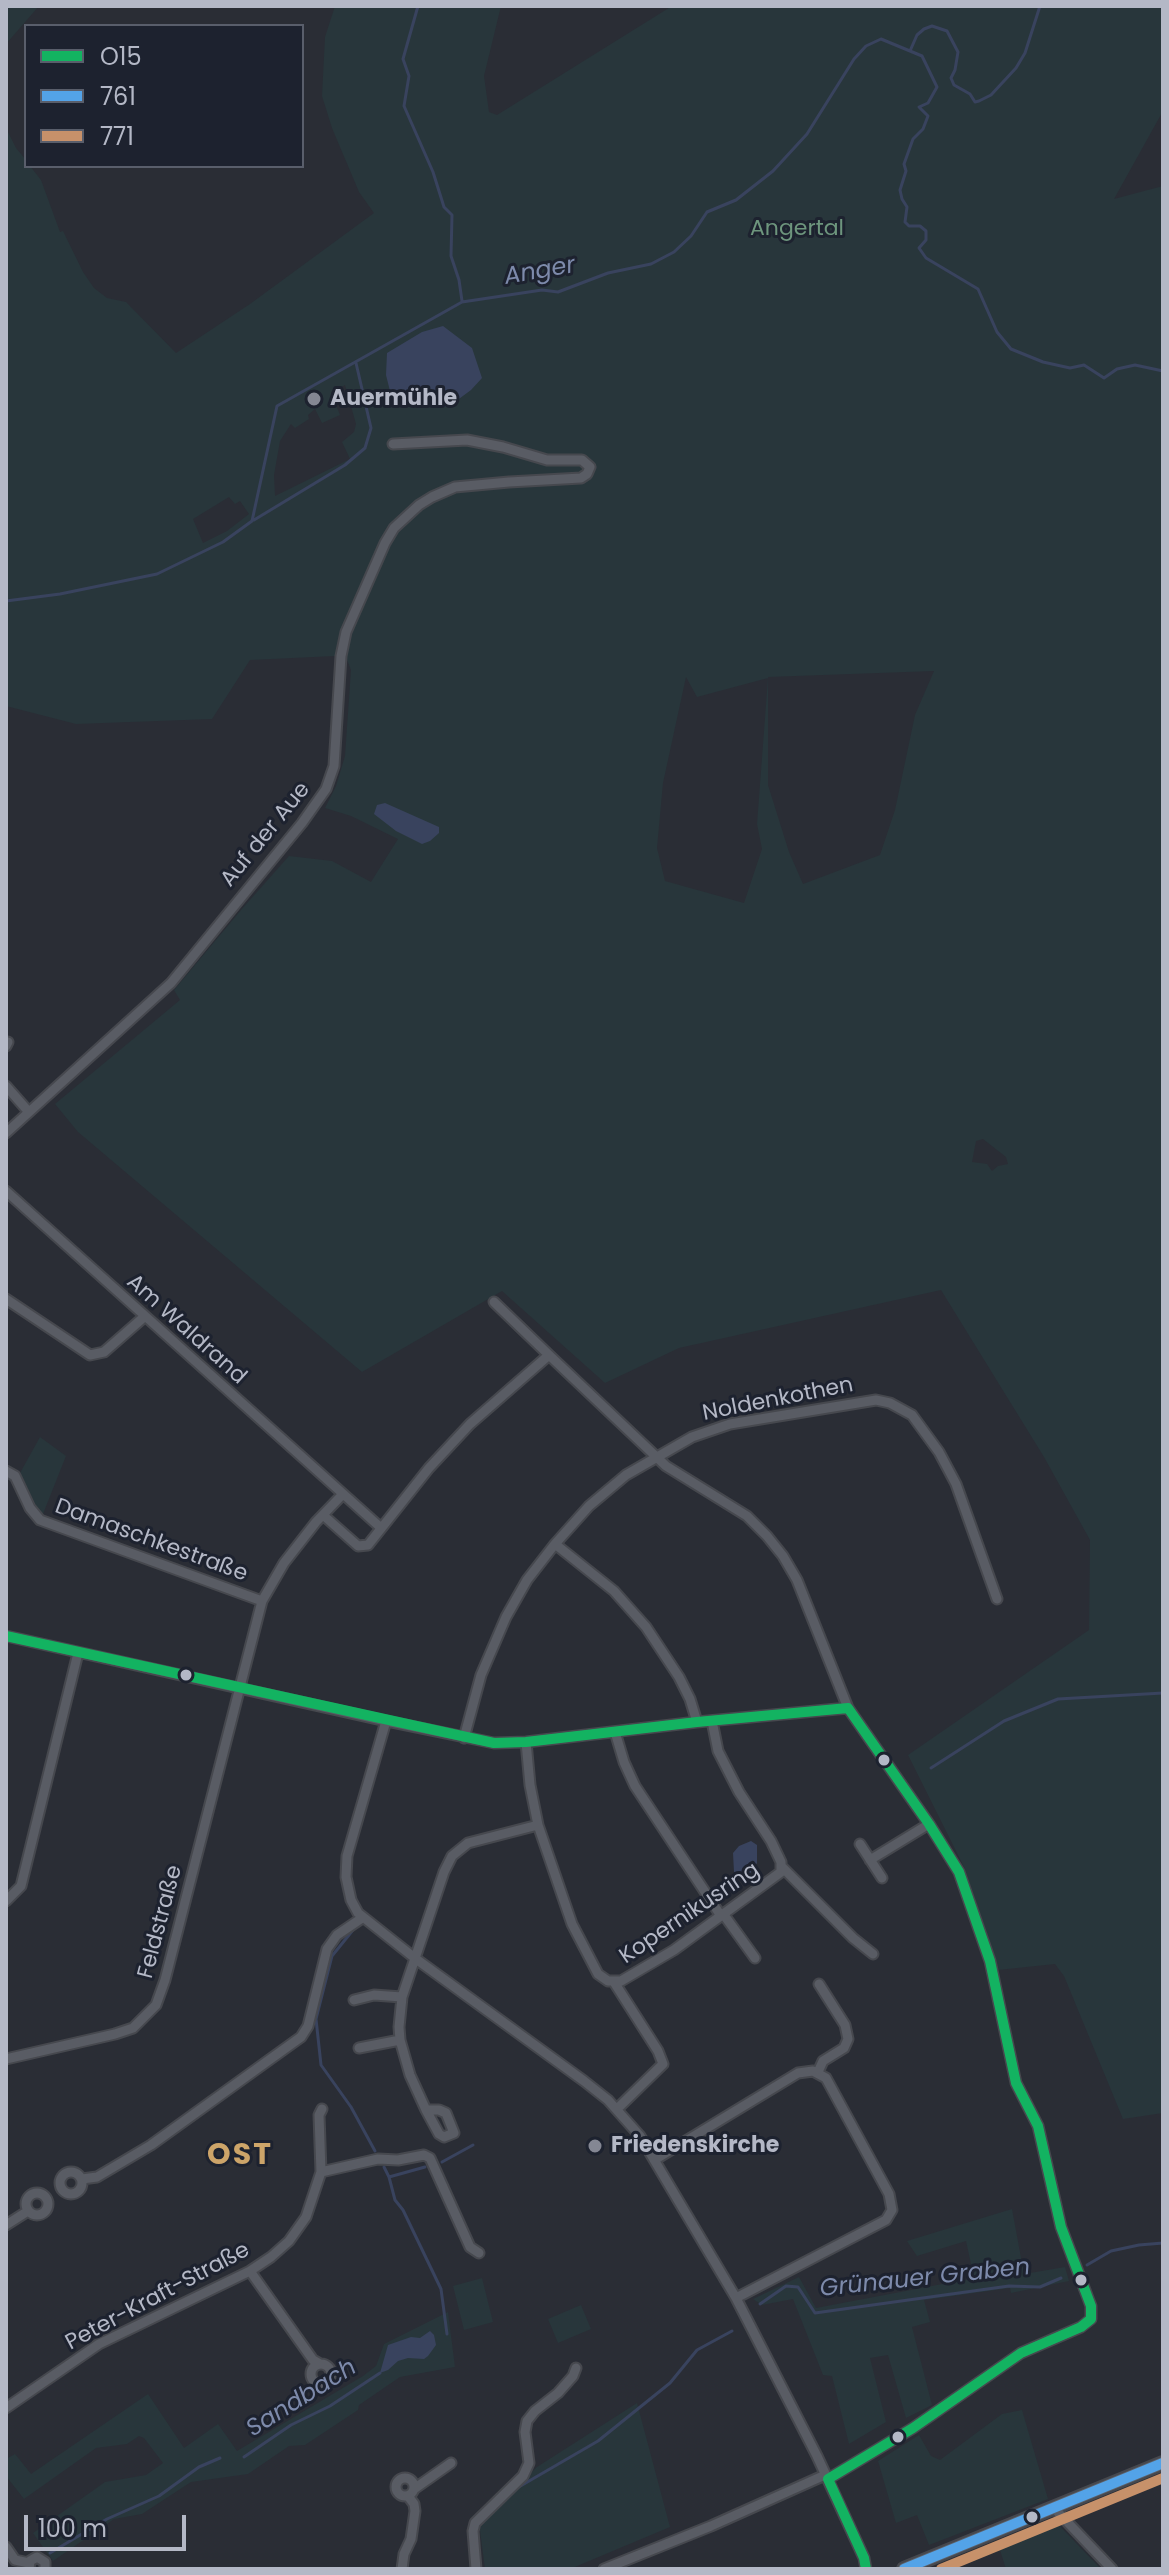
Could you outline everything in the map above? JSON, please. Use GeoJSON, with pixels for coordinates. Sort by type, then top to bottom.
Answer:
{"type":"FeatureCollection","features":[{"type":"Feature","properties":{"kind":"main road"},"geometry":{"type":"LineString","coordinates":[[904,2569],[1163,2463]]}},
{"type":"Feature","properties":{"kind":"street","name":"Auf der Aue"},"geometry":{"type":"LineString","coordinates":[[6,1133],[171,983],[302,823],[326,789],[334,766],[341,656],[346,632],[394,528],[419,505],[455,487],[581,478],[589,471],[589,464],[582,460],[547,460],[467,440],[393,444]]}},
{"type":"Feature","properties":{"kind":"street"},"geometry":{"type":"LineString","coordinates":[[6,1086],[28,1111]]}},
{"type":"Feature","properties":{"kind":"street","name":"Am Waldrand"},"geometry":{"type":"LineString","coordinates":[[6,1191],[380,1527]]}},
{"type":"Feature","properties":{"kind":"street"},"geometry":{"type":"LineString","coordinates":[[6,1299],[90,1355],[104,1352],[144,1317]]}},
{"type":"Feature","properties":{"kind":"street"},"geometry":{"type":"LineString","coordinates":[[494,1302],[656,1457],[747,1516],[783,1556],[797,1580],[848,1708],[959,1872],[990,1961],[1016,2083],[1038,2126],[1061,2227],[1091,2306],[1091,2319],[1081,2327],[1021,2353],[913,2428],[826,2477],[604,2569]]}},
{"type":"Feature","properties":{"kind":"street"},"geometry":{"type":"LineString","coordinates":[[323,1515],[358,1546],[362,1548],[371,1543],[380,1527],[429,1468],[470,1424],[549,1355]]}},
{"type":"Feature","properties":{"kind":"street","name":"Noldenkothen"},"geometry":{"type":"LineString","coordinates":[[464,1738],[481,1675],[506,1617],[527,1580],[555,1544],[607,1490],[692,1437],[730,1424],[876,1400],[890,1403],[912,1415],[949,1468],[997,1599]]}},
{"type":"Feature","properties":{"kind":"street","name":"Damaschkestraße"},"geometry":{"type":"LineString","coordinates":[[6,1471],[15,1476],[30,1508],[40,1520],[262,1601]]}},
{"type":"Feature","properties":{"kind":"street","name":"Feldstraße"},"geometry":{"type":"LineString","coordinates":[[6,2059],[133,2028],[156,2005],[262,1601],[284,1563],[343,1494]]}},
{"type":"Feature","properties":{"kind":"street"},"geometry":{"type":"LineString","coordinates":[[555,1544],[614,1591],[646,1627],[679,1677],[697,1722]]}},
{"type":"Feature","properties":{"kind":"street"},"geometry":{"type":"LineString","coordinates":[[6,1636],[494,1743],[848,1708]]}},
{"type":"Feature","properties":{"kind":"street"},"geometry":{"type":"LineString","coordinates":[[6,1901],[21,1886],[78,1653]]}},
{"type":"Feature","properties":{"kind":"street"},"geometry":{"type":"LineString","coordinates":[[386,1721],[345,1866],[351,1900],[362,1918],[584,2081],[617,2109],[640,2136],[736,2298],[826,2477],[864,2558],[866,2569]]}},
{"type":"Feature","properties":{"kind":"street","name":"Kopernikusring"},"geometry":{"type":"LineString","coordinates":[[526,1742],[538,1825],[572,1924],[593,1967],[603,1978],[614,1982],[674,1950],[777,1877],[782,1867],[771,1841],[722,1760],[712,1721]]}},
{"type":"Feature","properties":{"kind":"street"},"geometry":{"type":"LineString","coordinates":[[615,1732],[635,1786],[755,1958]]}},
{"type":"Feature","properties":{"kind":"street"},"geometry":{"type":"LineString","coordinates":[[870,1860],[929,1824]]}},
{"type":"Feature","properties":{"kind":"street"},"geometry":{"type":"LineString","coordinates":[[426,2110],[410,2075],[400,2040],[402,1997],[444,1872],[452,1856],[472,1842],[538,1825]]}},
{"type":"Feature","properties":{"kind":"street"},"geometry":{"type":"LineString","coordinates":[[860,1844],[882,1878]]}},
{"type":"Feature","properties":{"kind":"street"},"geometry":{"type":"LineString","coordinates":[[782,1867],[873,1954]]}},
{"type":"Feature","properties":{"kind":"street"},"geometry":{"type":"LineString","coordinates":[[82,2179],[97,2177],[151,2145],[301,2037],[308,2026],[327,1949],[337,1935],[362,1918]]}},
{"type":"Feature","properties":{"kind":"street"},"geometry":{"type":"LineString","coordinates":[[614,1982],[663,2064],[617,2109]]}},
{"type":"Feature","properties":{"kind":"street"},"geometry":{"type":"LineString","coordinates":[[818,2072],[823,2061],[844,2048],[848,2039],[845,2025],[819,1984]]}},
{"type":"Feature","properties":{"kind":"street"},"geometry":{"type":"LineString","coordinates":[[354,2000],[374,1995],[402,1997]]}},
{"type":"Feature","properties":{"kind":"street"},"geometry":{"type":"LineString","coordinates":[[359,2048],[400,2040]]}},
{"type":"Feature","properties":{"kind":"street"},"geometry":{"type":"LineString","coordinates":[[656,2159],[798,2073],[818,2072],[826,2078],[889,2194],[892,2210],[886,2220],[736,2298]]}},
{"type":"Feature","properties":{"kind":"street","name":"Peter-Kraft-Straße"},"geometry":{"type":"LineString","coordinates":[[6,2408],[99,2344],[250,2271],[289,2241],[306,2217],[321,2172],[319,2115],[322,2109]]}},
{"type":"Feature","properties":{"kind":"street"},"geometry":{"type":"LineString","coordinates":[[321,2172],[378,2159],[398,2160],[424,2155],[433,2162],[470,2247],[479,2253]]}},
{"type":"Feature","properties":{"kind":"street"},"geometry":{"type":"LineString","coordinates":[[56,2195],[31,2194],[26,2204],[28,2211],[35,2215],[43,2214],[56,2195],[65,2173],[73,2171],[82,2179],[82,2187],[77,2193],[56,2195]]}},
{"type":"Feature","properties":{"kind":"street"},"geometry":{"type":"LineString","coordinates":[[6,2225],[28,2211]]}},
{"type":"Feature","properties":{"kind":"street"},"geometry":{"type":"LineString","coordinates":[[250,2271],[313,2360],[320,2364]]}},
{"type":"Feature","properties":{"kind":"street"},"geometry":{"type":"LineString","coordinates":[[476,2569],[475,2523],[523,2476],[529,2463],[525,2432],[527,2421],[558,2393],[576,2368]]}},
{"type":"Feature","properties":{"kind":"street"},"geometry":{"type":"LineString","coordinates":[[402,2569],[415,2511],[411,2493],[451,2463]]}},
{"type":"Feature","properties":{"kind":"street"},"geometry":{"type":"LineString","coordinates":[[1053,2507],[1112,2569]]}},
{"type":"Feature","properties":{"kind":"street"},"geometry":{"type":"LineString","coordinates":[[6,2547],[15,2560],[29,2566],[34,2557],[40,2557],[45,2562],[45,2569]]}},
{"type":"Feature","properties":{"kind":"green space"},"geometry":{"type":"Polygon","coordinates":[[[6,6],[39,6],[6,44],[6,6]]]}},
{"type":"Feature","properties":{"kind":"green space","name":"Angertal"},"geometry":{"type":"Polygon","coordinates":[[[335,6],[501,6],[484,76],[489,112],[497,115],[672,6],[1163,6],[1163,111],[1114,199],[1163,186],[1163,2113],[1123,2119],[1064,1976],[1055,1964],[998,1970],[965,1869],[908,1755],[1089,1630],[1090,1540],[1044,1457],[941,1290],[679,1348],[605,1383],[502,1291],[362,1372],[78,1132],[55,1104],[180,1000],[174,990],[289,856],[332,861],[371,882],[398,839],[351,816],[325,808],[345,756],[351,670],[346,657],[351,633],[362,606],[344,626],[335,656],[250,660],[212,719],[76,724],[6,706],[6,128],[24,158],[24,168],[32,168],[41,180],[60,232],[63,231],[94,288],[107,298],[126,302],[176,353],[250,304],[374,213],[359,192],[322,96],[325,37],[335,6]],[[345,385],[331,392],[340,415],[322,423],[315,409],[308,415],[309,419],[295,428],[291,424],[280,441],[274,475],[275,496],[350,459],[342,442],[354,432],[356,424],[345,385]],[[229,497],[193,519],[203,543],[227,531],[249,514],[240,501],[235,504],[229,497]],[[934,671],[768,677],[768,785],[789,852],[803,884],[880,855],[895,810],[915,715],[934,671]],[[686,677],[663,783],[657,848],[665,881],[744,903],[762,849],[757,824],[768,678],[697,697],[686,677]],[[983,1139],[976,1141],[972,1162],[987,1164],[992,1171],[1008,1164],[1006,1157],[983,1139]]]}},
{"type":"Feature","properties":{"kind":"green space"},"geometry":{"type":"Polygon","coordinates":[[[40,1437],[66,1456],[43,1514],[20,1473],[40,1437]]]}},
{"type":"Feature","properties":{"kind":"green space"},"geometry":{"type":"Polygon","coordinates":[[[1012,2209],[1024,2274],[1065,2267],[1069,2281],[1011,2293],[1010,2288],[924,2300],[930,2322],[912,2327],[932,2405],[906,2418],[888,2355],[870,2358],[886,2422],[849,2444],[832,2376],[823,2375],[793,2299],[762,2305],[753,2299],[799,2277],[816,2308],[974,2278],[966,2241],[917,2256],[907,2241],[1012,2209]]]}},
{"type":"Feature","properties":{"kind":"green space"},"geometry":{"type":"Polygon","coordinates":[[[482,2278],[493,2322],[464,2330],[453,2286],[482,2278]]]}},
{"type":"Feature","properties":{"kind":"green space"},"geometry":{"type":"Polygon","coordinates":[[[581,2305],[591,2329],[558,2343],[548,2319],[581,2305]]]}},
{"type":"Feature","properties":{"kind":"green space"},"geometry":{"type":"Polygon","coordinates":[[[448,2312],[455,2367],[400,2377],[305,2445],[289,2446],[248,2474],[191,2482],[142,2514],[114,2519],[53,2561],[33,2533],[105,2482],[146,2475],[163,2463],[144,2438],[139,2436],[127,2444],[96,2448],[24,2499],[6,2476],[6,2459],[15,2454],[31,2474],[148,2394],[184,2448],[218,2424],[237,2451],[363,2376],[376,2366],[384,2344],[448,2312]]]}},
{"type":"Feature","properties":{"kind":"green space"},"geometry":{"type":"Polygon","coordinates":[[[637,2403],[670,2527],[570,2569],[485,2569],[479,2523],[537,2467],[637,2403]]]}},
{"type":"Feature","properties":{"kind":"green space"},"geometry":{"type":"Polygon","coordinates":[[[1022,2410],[1048,2499],[929,2545],[917,2515],[896,2523],[878,2461],[919,2435],[931,2456],[940,2460],[1002,2414],[1022,2410]]]}},
{"type":"Feature","properties":{"kind":"green space"},"geometry":{"type":"Polygon","coordinates":[[[1055,2521],[1101,2569],[1006,2569],[999,2547],[1055,2521]]]}},
{"type":"Feature","properties":{"kind":"water"},"geometry":{"type":"Polygon","coordinates":[[[443,326],[472,348],[482,378],[448,407],[407,405],[390,391],[386,375],[387,353],[422,332],[443,326]]]}},
{"type":"Feature","properties":{"kind":"water"},"geometry":{"type":"Polygon","coordinates":[[[385,803],[439,827],[439,833],[422,844],[396,831],[374,814],[377,805],[385,803]]]}},
{"type":"Feature","properties":{"kind":"water"},"geometry":{"type":"Polygon","coordinates":[[[751,1841],[757,1845],[757,1863],[749,1875],[734,1872],[733,1853],[739,1846],[751,1841]]]}},
{"type":"Feature","properties":{"kind":"water"},"geometry":{"type":"Polygon","coordinates":[[[430,2331],[436,2345],[428,2356],[398,2361],[380,2373],[388,2345],[411,2337],[420,2338],[430,2331]]]}},
{"type":"Feature","properties":{"kind":"waterway"},"geometry":{"type":"LineString","coordinates":[[418,6],[403,59],[409,76],[404,106],[433,172],[444,207],[452,215],[451,256],[462,301]]}},
{"type":"Feature","properties":{"kind":"waterway","name":"Anger"},"geometry":{"type":"LineString","coordinates":[[6,601],[60,594],[157,574],[223,542],[252,521],[277,406],[462,302],[542,290],[558,292],[608,273],[651,264],[674,252],[691,236],[707,212],[736,200],[773,171],[807,134],[854,59],[866,46],[881,39],[910,51],[917,35],[924,29],[932,26],[947,31],[958,52],[951,78],[954,85],[970,94],[975,102],[991,95],[1016,68],[1025,53],[1040,6]]}},
{"type":"Feature","properties":{"kind":"waterway"},"geometry":{"type":"LineString","coordinates":[[910,51],[922,56],[937,87],[928,103],[919,107],[928,116],[923,129],[913,139],[904,164],[906,171],[900,190],[907,207],[905,222],[926,231],[926,240],[919,248],[926,258],[978,289],[997,332],[1011,349],[1043,362],[1070,368],[1084,365],[1104,378],[1117,369],[1135,365],[1163,371]]}},
{"type":"Feature","properties":{"kind":"waterway"},"geometry":{"type":"LineString","coordinates":[[254,520],[345,465],[365,448],[371,428],[356,363]]}},
{"type":"Feature","properties":{"kind":"waterway"},"geometry":{"type":"LineString","coordinates":[[931,1768],[1004,1721],[1058,1699],[1163,1693]]}},
{"type":"Feature","properties":{"kind":"waterway"},"geometry":{"type":"LineString","coordinates":[[353,1930],[332,1956],[316,2019],[321,2065],[351,2107],[375,2151]]}},
{"type":"Feature","properties":{"kind":"waterway"},"geometry":{"type":"LineString","coordinates":[[442,2162],[473,2145]]}},
{"type":"Feature","properties":{"kind":"waterway"},"geometry":{"type":"LineString","coordinates":[[384,2167],[389,2177]]}},
{"type":"Feature","properties":{"kind":"waterway"},"geometry":{"type":"LineString","coordinates":[[425,2167],[389,2177],[395,2200],[403,2210],[441,2289],[447,2334]]}},
{"type":"Feature","properties":{"kind":"waterway","name":"Grünauer Graben"},"geometry":{"type":"LineString","coordinates":[[1087,2265],[1111,2251],[1163,2243]]}},
{"type":"Feature","properties":{"kind":"waterway","name":"Grünauer Graben"},"geometry":{"type":"LineString","coordinates":[[760,2304],[786,2286],[798,2287],[815,2313],[1009,2286],[1040,2287],[1061,2278]]}},
{"type":"Feature","properties":{"kind":"waterway","name":"Grünauer Graben"},"geometry":{"type":"LineString","coordinates":[[517,2488],[598,2441],[670,2383],[697,2350],[732,2331]]}},
{"type":"Feature","properties":{"kind":"waterway","name":"Sandbach"},"geometry":{"type":"LineString","coordinates":[[244,2457],[291,2425],[330,2406],[380,2373]]}},
{"type":"Feature","properties":{"kind":"waterway","name":"Sandbach"},"geometry":{"type":"LineString","coordinates":[[50,2553],[107,2519],[159,2496],[199,2467],[220,2458]]}},
{"type":"Feature","properties":{"kind":"transit line","name":"O15"},"geometry":{"type":"LineString","coordinates":[[6,1636],[494,1743],[848,1708]]}},
{"type":"Feature","properties":{"kind":"transit line","name":"O15"},"geometry":{"type":"LineString","coordinates":[[848,1708],[959,1872],[990,1961],[1016,2083],[1038,2126],[1061,2227],[1091,2306],[1091,2319]]}},
{"type":"Feature","properties":{"kind":"transit line","name":"O15"},"geometry":{"type":"LineString","coordinates":[[828,2479],[913,2428],[1021,2353],[1081,2327],[1091,2319]]}},
{"type":"Feature","properties":{"kind":"transit line","name":"761"},"geometry":{"type":"LineString","coordinates":[[904,2569],[1163,2463]]}},
{"type":"Feature","properties":{"kind":"transit line","name":"771"},"geometry":{"type":"LineString","coordinates":[[941,2569],[1163,2478]]}},
{"type":"Feature","properties":{"kind":"transit line","name":"O15"},"geometry":{"type":"LineString","coordinates":[[828,2479],[864,2558],[866,2569]]}},
{"type":"Feature","properties":{"kind":"place","name":"Auermühle"},"geometry":{"type":"Point","coordinates":[314,399]}},
{"type":"Feature","properties":{"kind":"place","name":"Friedenskirche"},"geometry":{"type":"Point","coordinates":[595,2146]}},
{"type":"Feature","properties":{"kind":"district","name":"OST"},"geometry":{"type":"Point","coordinates":[240,2156]}}]}
